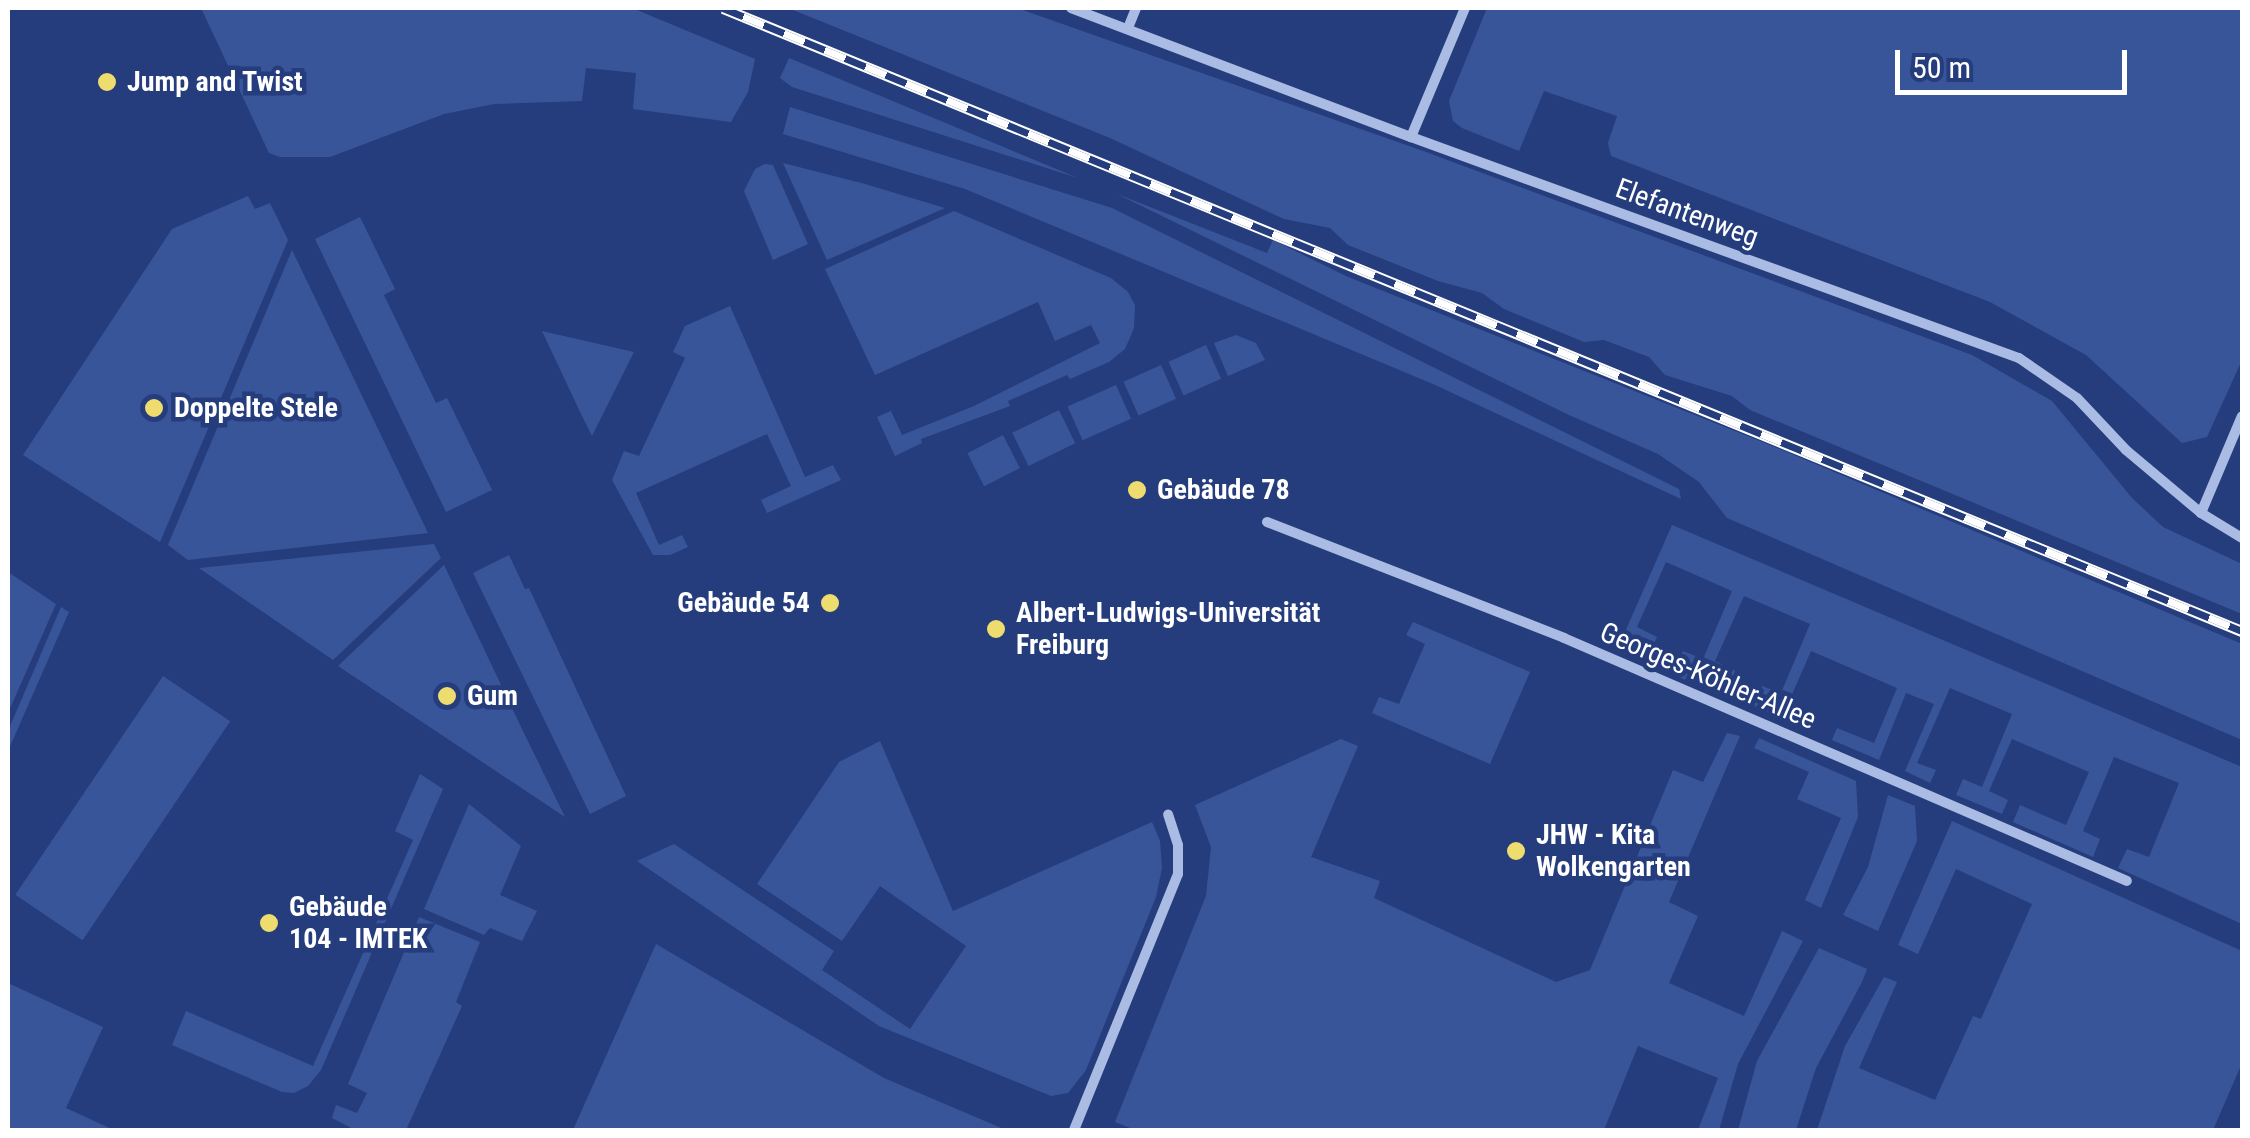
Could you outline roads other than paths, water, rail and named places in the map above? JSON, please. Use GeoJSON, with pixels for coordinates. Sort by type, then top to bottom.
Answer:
{"type":"FeatureCollection","features":[{"type":"Feature","properties":{"kind":"street","name":"Elefantenweg"},"geometry":{"type":"LineString","coordinates":[[1071,8],[1411,137],[2019,358],[2076,398],[2126,450],[2201,514],[2242,538]]}},
{"type":"Feature","properties":{"kind":"street"},"geometry":{"type":"LineString","coordinates":[[1128,28],[1136,8]]}},
{"type":"Feature","properties":{"kind":"street"},"geometry":{"type":"LineString","coordinates":[[1411,137],[1465,8]]}},
{"type":"Feature","properties":{"kind":"street"},"geometry":{"type":"LineString","coordinates":[[2201,514],[2242,416]]}},
{"type":"Feature","properties":{"kind":"street","name":"Georges-Köhler-Allee"},"geometry":{"type":"LineString","coordinates":[[1267,522],[1564,638],[2127,881]]}},
{"type":"Feature","properties":{"kind":"street"},"geometry":{"type":"LineString","coordinates":[[1077,1130],[1178,874],[1178,845],[1168,815]]}},
{"type":"Feature","properties":{"kind":"railway"},"geometry":{"type":"LineString","coordinates":[[723,8],[2242,631]]}},
{"type":"Feature","properties":{"kind":"place","name":"Jump and Twist"},"geometry":{"type":"Point","coordinates":[107,82]}},
{"type":"Feature","properties":{"kind":"place","name":"Doppelte Stele"},"geometry":{"type":"Point","coordinates":[154,408]}},
{"type":"Feature","properties":{"kind":"place","name":"Gebäude 78"},"geometry":{"type":"Point","coordinates":[1137,490]}},
{"type":"Feature","properties":{"kind":"place","name":"Gebäude 54"},"geometry":{"type":"Point","coordinates":[830,603]}},
{"type":"Feature","properties":{"kind":"place","name":"Albert-Ludwigs-Universität Freiburg"},"geometry":{"type":"Point","coordinates":[996,629]}},
{"type":"Feature","properties":{"kind":"place","name":"Gum"},"geometry":{"type":"Point","coordinates":[447,696]}},
{"type":"Feature","properties":{"kind":"place","name":"JHW - Kita Wolkengarten"},"geometry":{"type":"Point","coordinates":[1516,851]}},
{"type":"Feature","properties":{"kind":"place","name":"Gebäude 104 - IMTEK"},"geometry":{"type":"Point","coordinates":[269,923]}}]}
